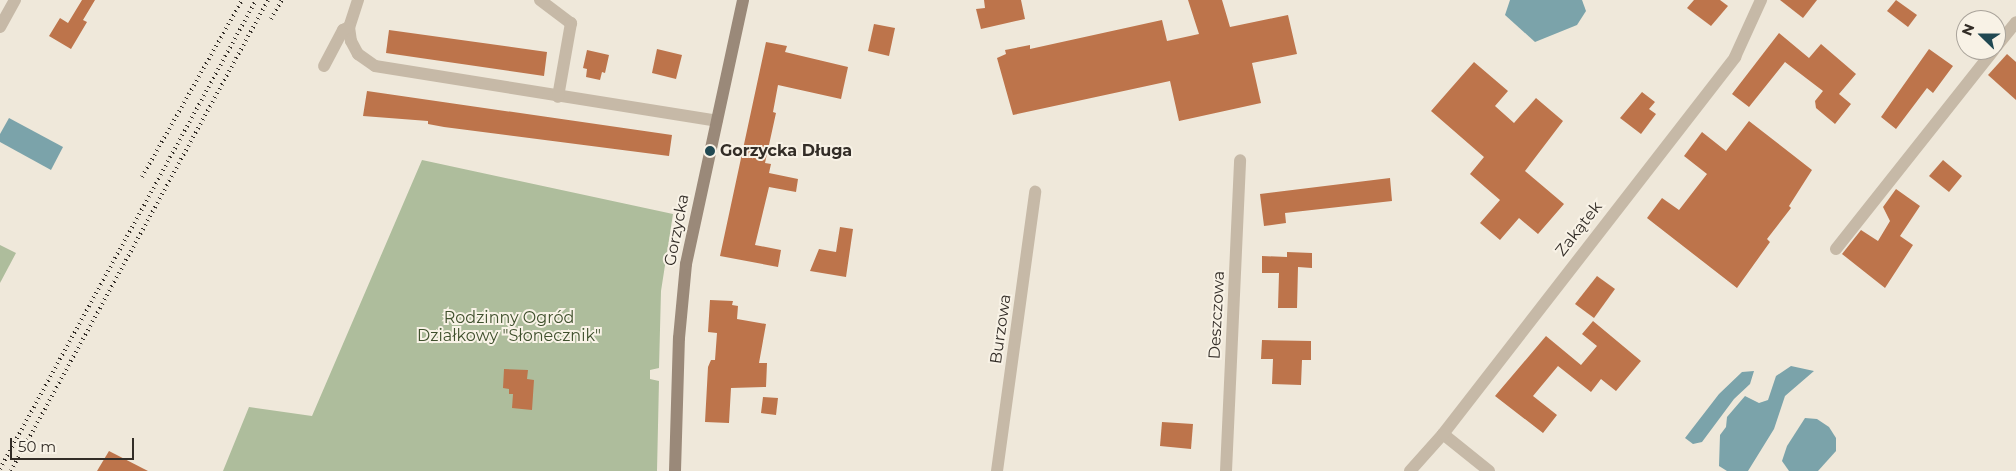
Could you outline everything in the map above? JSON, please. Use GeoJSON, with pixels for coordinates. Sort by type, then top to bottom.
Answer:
{"type":"FeatureCollection","features":[{"type":"Feature","properties":{"kind":"street"},"geometry":{"type":"LineString","coordinates":[[0,27],[14,0]]}},
{"type":"Feature","properties":{"kind":"street"},"geometry":{"type":"LineString","coordinates":[[358,0],[349,27],[351,41],[358,54],[375,66],[558,97],[717,121]]}},
{"type":"Feature","properties":{"kind":"street"},"geometry":{"type":"LineString","coordinates":[[540,0],[571,23],[558,97]]}},
{"type":"Feature","properties":{"kind":"street","name":"Gorzycka"},"geometry":{"type":"LineString","coordinates":[[675,471],[678,338],[684,282],[742,0]]}},
{"type":"Feature","properties":{"kind":"street","name":"Zakątek"},"geometry":{"type":"LineString","coordinates":[[1410,471],[1443,434],[1735,57],[1762,0]]}},
{"type":"Feature","properties":{"kind":"street"},"geometry":{"type":"LineString","coordinates":[[2006,35],[2016,22]]}},
{"type":"Feature","properties":{"kind":"street"},"geometry":{"type":"LineString","coordinates":[[324,66],[343,30],[349,27]]}},
{"type":"Feature","properties":{"kind":"street"},"geometry":{"type":"LineString","coordinates":[[1836,249],[1986,60]]}},
{"type":"Feature","properties":{"kind":"street","name":"Deszczowa"},"geometry":{"type":"LineString","coordinates":[[1226,471],[1240,160]]}},
{"type":"Feature","properties":{"kind":"street","name":"Burzowa"},"geometry":{"type":"LineString","coordinates":[[997,471],[1035,192]]}},
{"type":"Feature","properties":{"kind":"street"},"geometry":{"type":"LineString","coordinates":[[1443,434],[1489,471]]}},
{"type":"Feature","properties":{"kind":"green space","name":"Rodzinny Ogród Działkowy \"Słonecznik\""},"geometry":{"type":"Polygon","coordinates":[[[422,160],[673,214],[661,291],[659,368],[650,370],[650,379],[659,381],[657,471],[223,471],[249,407],[312,416],[422,160]]]}},
{"type":"Feature","properties":{"kind":"green space"},"geometry":{"type":"Polygon","coordinates":[[[0,245],[16,253],[0,283],[0,245]]]}},
{"type":"Feature","properties":{"kind":"water"},"geometry":{"type":"Polygon","coordinates":[[[1510,0],[1582,0],[1586,11],[1577,25],[1535,42],[1505,15],[1510,0]]]}},
{"type":"Feature","properties":{"kind":"water"},"geometry":{"type":"Polygon","coordinates":[[[9,118],[63,147],[51,170],[0,142],[0,134],[9,118]]]}},
{"type":"Feature","properties":{"kind":"water"},"geometry":{"type":"Polygon","coordinates":[[[1791,366],[1814,371],[1785,396],[1774,429],[1748,471],[1727,471],[1719,466],[1720,435],[1726,427],[1727,417],[1745,396],[1759,403],[1768,400],[1776,376],[1791,366]]]}},
{"type":"Feature","properties":{"kind":"water"},"geometry":{"type":"Polygon","coordinates":[[[1754,371],[1750,384],[1734,399],[1702,442],[1693,444],[1685,438],[1719,394],[1742,372],[1754,371]]]}},
{"type":"Feature","properties":{"kind":"water"},"geometry":{"type":"Polygon","coordinates":[[[1805,418],[1817,419],[1829,427],[1836,438],[1836,451],[1818,471],[1789,471],[1782,461],[1787,446],[1805,418]]]}},
{"type":"Feature","properties":{"kind":"building"},"geometry":{"type":"Polygon","coordinates":[[[82,0],[95,0],[83,20],[87,22],[71,49],[49,36],[60,18],[68,23],[82,0]]]}},
{"type":"Feature","properties":{"kind":"building"},"geometry":{"type":"Polygon","coordinates":[[[984,0],[1021,0],[1025,19],[981,29],[976,9],[985,8],[984,0]]]}},
{"type":"Feature","properties":{"kind":"building"},"geometry":{"type":"Polygon","coordinates":[[[1188,0],[1222,0],[1230,27],[1288,15],[1297,54],[1252,63],[1261,103],[1179,121],[1170,81],[1013,115],[997,58],[1006,54],[1005,50],[1030,45],[1030,49],[1162,20],[1167,41],[1199,34],[1188,0]]]}},
{"type":"Feature","properties":{"kind":"building"},"geometry":{"type":"Polygon","coordinates":[[[1694,0],[1720,0],[1728,6],[1711,26],[1687,8],[1694,0]]]}},
{"type":"Feature","properties":{"kind":"building"},"geometry":{"type":"Polygon","coordinates":[[[1780,0],[1817,0],[1803,18],[1780,0]]]}},
{"type":"Feature","properties":{"kind":"building"},"geometry":{"type":"Polygon","coordinates":[[[1896,0],[1917,15],[1908,27],[1887,11],[1896,0]]]}},
{"type":"Feature","properties":{"kind":"building"},"geometry":{"type":"Polygon","coordinates":[[[874,24],[895,28],[889,56],[868,51],[874,24]]]}},
{"type":"Feature","properties":{"kind":"building"},"geometry":{"type":"Polygon","coordinates":[[[389,30],[547,52],[544,76],[386,53],[389,30]]]}},
{"type":"Feature","properties":{"kind":"building"},"geometry":{"type":"Polygon","coordinates":[[[1779,33],[1809,58],[1821,44],[1856,74],[1839,94],[1851,104],[1835,124],[1816,108],[1815,101],[1823,91],[1785,62],[1749,107],[1732,94],[1779,33]]]}},
{"type":"Feature","properties":{"kind":"building"},"geometry":{"type":"Polygon","coordinates":[[[766,42],[787,46],[785,52],[848,67],[841,99],[778,85],[773,112],[776,113],[765,163],[771,164],[769,173],[798,179],[796,192],[769,187],[755,245],[781,250],[778,267],[720,256],[766,42]]]}},
{"type":"Feature","properties":{"kind":"building"},"geometry":{"type":"Polygon","coordinates":[[[657,49],[682,55],[676,79],[652,73],[657,49]]]}},
{"type":"Feature","properties":{"kind":"building"},"geometry":{"type":"Polygon","coordinates":[[[1929,49],[1953,66],[1933,93],[1927,88],[1896,129],[1881,117],[1929,49]]]}},
{"type":"Feature","properties":{"kind":"building"},"geometry":{"type":"Polygon","coordinates":[[[587,50],[609,55],[605,73],[602,72],[600,80],[586,77],[587,69],[583,68],[587,50]]]}},
{"type":"Feature","properties":{"kind":"building"},"geometry":{"type":"Polygon","coordinates":[[[2006,55],[2016,62],[2016,100],[1988,75],[2002,60],[2006,60],[2006,55]]]}},
{"type":"Feature","properties":{"kind":"building"},"geometry":{"type":"Polygon","coordinates":[[[1474,62],[1508,91],[1495,106],[1514,123],[1536,98],[1563,121],[1525,171],[1564,204],[1538,234],[1519,218],[1500,240],[1480,223],[1500,200],[1470,174],[1484,157],[1431,111],[1474,62]]]}},
{"type":"Feature","properties":{"kind":"building"},"geometry":{"type":"Polygon","coordinates":[[[367,91],[672,135],[669,156],[444,127],[428,124],[428,121],[363,116],[367,91]]]}},
{"type":"Feature","properties":{"kind":"building"},"geometry":{"type":"Polygon","coordinates":[[[1642,92],[1655,102],[1649,109],[1656,114],[1641,134],[1620,118],[1642,92]]]}},
{"type":"Feature","properties":{"kind":"building"},"geometry":{"type":"Polygon","coordinates":[[[1749,121],[1812,170],[1789,206],[1791,208],[1767,239],[1770,242],[1737,288],[1647,218],[1662,198],[1679,210],[1707,174],[1684,156],[1702,132],[1726,151],[1749,121]]]}},
{"type":"Feature","properties":{"kind":"building"},"geometry":{"type":"Polygon","coordinates":[[[1943,160],[1962,176],[1949,192],[1929,176],[1943,160]]]}},
{"type":"Feature","properties":{"kind":"building"},"geometry":{"type":"Polygon","coordinates":[[[1390,178],[1392,201],[1285,213],[1286,223],[1264,226],[1260,194],[1390,178]]]}},
{"type":"Feature","properties":{"kind":"building"},"geometry":{"type":"Polygon","coordinates":[[[1896,189],[1920,206],[1900,236],[1913,245],[1885,288],[1842,254],[1861,230],[1878,241],[1890,221],[1883,207],[1896,189]]]}},
{"type":"Feature","properties":{"kind":"building"},"geometry":{"type":"Polygon","coordinates":[[[840,227],[853,229],[846,277],[810,271],[819,249],[836,252],[840,227]]]}},
{"type":"Feature","properties":{"kind":"building"},"geometry":{"type":"Polygon","coordinates":[[[1287,252],[1312,253],[1312,268],[1298,267],[1297,308],[1278,308],[1279,273],[1262,273],[1262,256],[1287,257],[1287,252]]]}},
{"type":"Feature","properties":{"kind":"building"},"geometry":{"type":"Polygon","coordinates":[[[1597,276],[1615,289],[1594,318],[1575,304],[1597,276]]]}},
{"type":"Feature","properties":{"kind":"building"},"geometry":{"type":"Polygon","coordinates":[[[710,300],[733,301],[732,305],[738,306],[737,319],[766,324],[759,363],[767,363],[766,387],[731,388],[729,423],[705,422],[708,367],[711,360],[715,360],[717,333],[708,332],[710,300]]]}},
{"type":"Feature","properties":{"kind":"building"},"geometry":{"type":"Polygon","coordinates":[[[1593,321],[1641,361],[1616,391],[1601,379],[1591,392],[1558,366],[1533,396],[1557,415],[1543,433],[1495,396],[1546,336],[1581,365],[1597,346],[1582,334],[1593,321]]]}},
{"type":"Feature","properties":{"kind":"building"},"geometry":{"type":"Polygon","coordinates":[[[1262,340],[1311,341],[1311,360],[1302,360],[1301,385],[1272,384],[1273,359],[1261,359],[1262,340]]]}},
{"type":"Feature","properties":{"kind":"building"},"geometry":{"type":"Polygon","coordinates":[[[504,369],[528,370],[527,379],[534,380],[532,410],[512,408],[513,394],[509,394],[509,389],[503,388],[504,369]]]}},
{"type":"Feature","properties":{"kind":"building"},"geometry":{"type":"Polygon","coordinates":[[[763,397],[778,398],[776,415],[761,413],[763,397]]]}},
{"type":"Feature","properties":{"kind":"building"},"geometry":{"type":"Polygon","coordinates":[[[1162,422],[1193,424],[1191,449],[1160,446],[1162,422]]]}},
{"type":"Feature","properties":{"kind":"building"},"geometry":{"type":"Polygon","coordinates":[[[109,451],[148,471],[97,471],[109,451]]]}},
{"type":"Feature","properties":{"kind":"railway"},"geometry":{"type":"LineString","coordinates":[[142,177],[242,0]]}},
{"type":"Feature","properties":{"kind":"railway"},"geometry":{"type":"LineString","coordinates":[[0,469],[256,0]]}},
{"type":"Feature","properties":{"kind":"railway"},"geometry":{"type":"LineString","coordinates":[[11,471],[268,0]]}},
{"type":"Feature","properties":{"kind":"railway"},"geometry":{"type":"LineString","coordinates":[[271,19],[282,0]]}},
{"type":"Feature","properties":{"kind":"place","name":"Gorzycka Długa"},"geometry":{"type":"Point","coordinates":[710,151]}}]}
